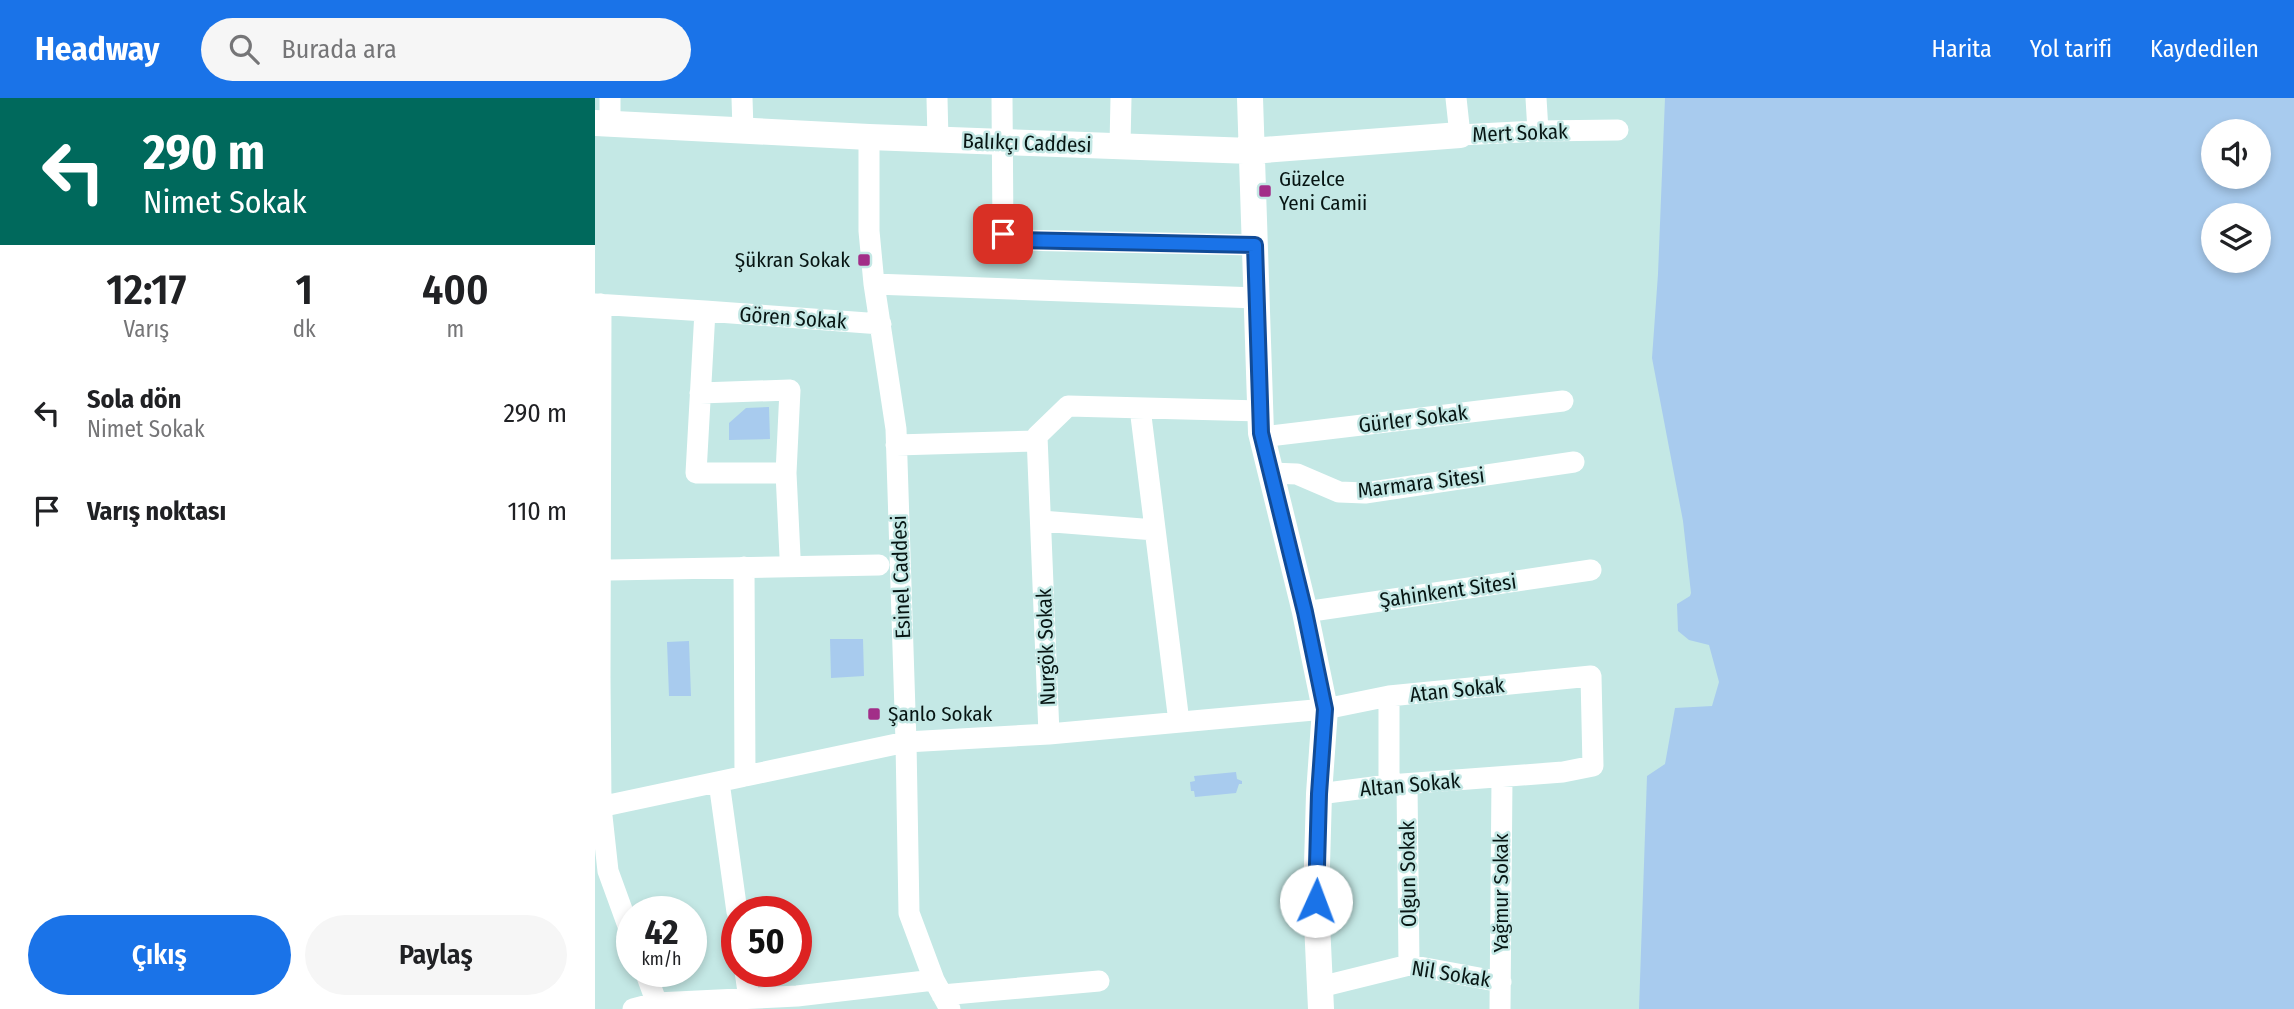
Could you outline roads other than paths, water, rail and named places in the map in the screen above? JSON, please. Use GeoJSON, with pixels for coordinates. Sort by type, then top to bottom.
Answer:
{"type":"FeatureCollection","features":[{"type":"Feature","properties":{"kind":"main road"},"geometry":{"type":"LineString","coordinates":[[1250,98],[1261,427],[1325,709],[1316,901],[1321,998]]}},
{"type":"Feature","properties":{"kind":"main road","name":"Balıkçı Caddesi"},"geometry":{"type":"LineString","coordinates":[[605,115],[743,130],[869,137],[1251,150],[1460,135]]}},
{"type":"Feature","properties":{"kind":"street"},"geometry":{"type":"LineString","coordinates":[[743,98],[743,130]]}},
{"type":"Feature","properties":{"kind":"street"},"geometry":{"type":"LineString","coordinates":[[937,98],[938,140]]}},
{"type":"Feature","properties":{"kind":"street"},"geometry":{"type":"LineString","coordinates":[[1002,98],[1003,234],[1013,240],[1255,245]]}},
{"type":"Feature","properties":{"kind":"street"},"geometry":{"type":"LineString","coordinates":[[1120,145],[1121,98]]}},
{"type":"Feature","properties":{"kind":"street","name":"Mert Sokak"},"geometry":{"type":"LineString","coordinates":[[1456,98],[1460,135],[1618,130]]}},
{"type":"Feature","properties":{"kind":"street"},"geometry":{"type":"LineString","coordinates":[[1536,98],[1538,131]]}},
{"type":"Feature","properties":{"kind":"street","name":"Esinel Caddesi"},"geometry":{"type":"LineString","coordinates":[[869,137],[869,230],[896,445],[909,913],[942,995]]}},
{"type":"Feature","properties":{"kind":"street"},"geometry":{"type":"LineString","coordinates":[[874,284],[1257,298]]}},
{"type":"Feature","properties":{"kind":"street"},"geometry":{"type":"LineString","coordinates":[[598,304],[598,807],[608,871],[617,896]]}},
{"type":"Feature","properties":{"kind":"street","name":"Gören Sokak"},"geometry":{"type":"LineString","coordinates":[[598,304],[881,324]]}},
{"type":"Feature","properties":{"kind":"street"},"geometry":{"type":"LineString","coordinates":[[705,311],[697,473],[786,473]]}},
{"type":"Feature","properties":{"kind":"street"},"geometry":{"type":"LineString","coordinates":[[699,393],[790,390],[786,473],[790,555]]}},
{"type":"Feature","properties":{"kind":"street","name":"Gürler Sokak"},"geometry":{"type":"LineString","coordinates":[[1037,441],[1037,436],[1068,406],[1140,408],[1261,427],[1563,401]]}},
{"type":"Feature","properties":{"kind":"street"},"geometry":{"type":"LineString","coordinates":[[1140,408],[1179,722]]}},
{"type":"Feature","properties":{"kind":"street"},"geometry":{"type":"LineString","coordinates":[[896,445],[1037,441]]}},
{"type":"Feature","properties":{"kind":"street","name":"Nurgök Sokak"},"geometry":{"type":"LineString","coordinates":[[1037,441],[1049,734]]}},
{"type":"Feature","properties":{"kind":"street","name":"Marmara Sitesi"},"geometry":{"type":"LineString","coordinates":[[1271,473],[1297,474],[1339,492],[1365,493],[1574,462]]}},
{"type":"Feature","properties":{"kind":"street"},"geometry":{"type":"LineString","coordinates":[[1041,521],[1155,530]]}},
{"type":"Feature","properties":{"kind":"street"},"geometry":{"type":"LineString","coordinates":[[609,570],[879,565]]}},
{"type":"Feature","properties":{"kind":"street"},"geometry":{"type":"LineString","coordinates":[[744,567],[745,776]]}},
{"type":"Feature","properties":{"kind":"street","name":"Şahinkent Sitesi"},"geometry":{"type":"LineString","coordinates":[[1305,612],[1591,570]]}},
{"type":"Feature","properties":{"kind":"street","name":"Atan Sokak"},"geometry":{"type":"LineString","coordinates":[[598,807],[906,742],[1049,734],[1325,709],[1389,696],[1591,676]]}},
{"type":"Feature","properties":{"kind":"street","name":"Altan Sokak"},"geometry":{"type":"LineString","coordinates":[[1319,794],[1398,784],[1563,772],[1593,766],[1591,676]]}},
{"type":"Feature","properties":{"kind":"street","name":"Olgun Sokak"},"geometry":{"type":"LineString","coordinates":[[1389,696],[1398,784],[1409,965]]}},
{"type":"Feature","properties":{"kind":"street","name":"Yağmur Sokak"},"geometry":{"type":"LineString","coordinates":[[1500,1009],[1501,778]]}},
{"type":"Feature","properties":{"kind":"street"},"geometry":{"type":"LineString","coordinates":[[719,782],[735,896]]}},
{"type":"Feature","properties":{"kind":"street","name":"Nil Sokak"},"geometry":{"type":"LineString","coordinates":[[1321,998],[1409,965],[1501,982]]}},
{"type":"Feature","properties":{"kind":"street"},"geometry":{"type":"LineString","coordinates":[[633,1009],[797,996],[942,995],[1099,981]]}},
{"type":"Feature","properties":{"kind":"street"},"geometry":{"type":"LineString","coordinates":[[651,987],[658,1006]]}},
{"type":"Feature","properties":{"kind":"street"},"geometry":{"type":"LineString","coordinates":[[747,987],[749,999]]}},
{"type":"Feature","properties":{"kind":"water"},"geometry":{"type":"Polygon","coordinates":[[[1665,98],[2294,98],[2294,1009],[1639,1009],[1647,776],[1665,764],[1675,708],[1712,706],[1719,682],[1709,645],[1689,640],[1678,631],[1677,604],[1691,593],[1683,521],[1652,358],[1665,98]]]}},
{"type":"Feature","properties":{"kind":"water"},"geometry":{"type":"Polygon","coordinates":[[[769,407],[770,439],[729,440],[729,423],[746,408],[769,407]]]}},
{"type":"Feature","properties":{"kind":"water"},"geometry":{"type":"Polygon","coordinates":[[[830,639],[863,639],[864,676],[831,678],[830,639]]]}},
{"type":"Feature","properties":{"kind":"water"},"geometry":{"type":"Polygon","coordinates":[[[689,641],[691,696],[669,696],[667,642],[689,641]]]}},
{"type":"Feature","properties":{"kind":"water"},"geometry":{"type":"Polygon","coordinates":[[[1236,772],[1237,779],[1242,781],[1242,784],[1239,784],[1236,793],[1195,797],[1194,791],[1191,791],[1190,782],[1195,781],[1194,776],[1236,772]]]}},
{"type":"Feature","properties":{"kind":"place","name":"Güzelce Yeni Camii"},"geometry":{"type":"Point","coordinates":[1265,191]}},
{"type":"Feature","properties":{"kind":"place","name":"Şükran Sokak"},"geometry":{"type":"Point","coordinates":[864,260]}},
{"type":"Feature","properties":{"kind":"place","name":"Şanlo Sokak"},"geometry":{"type":"Point","coordinates":[874,714]}}]}
